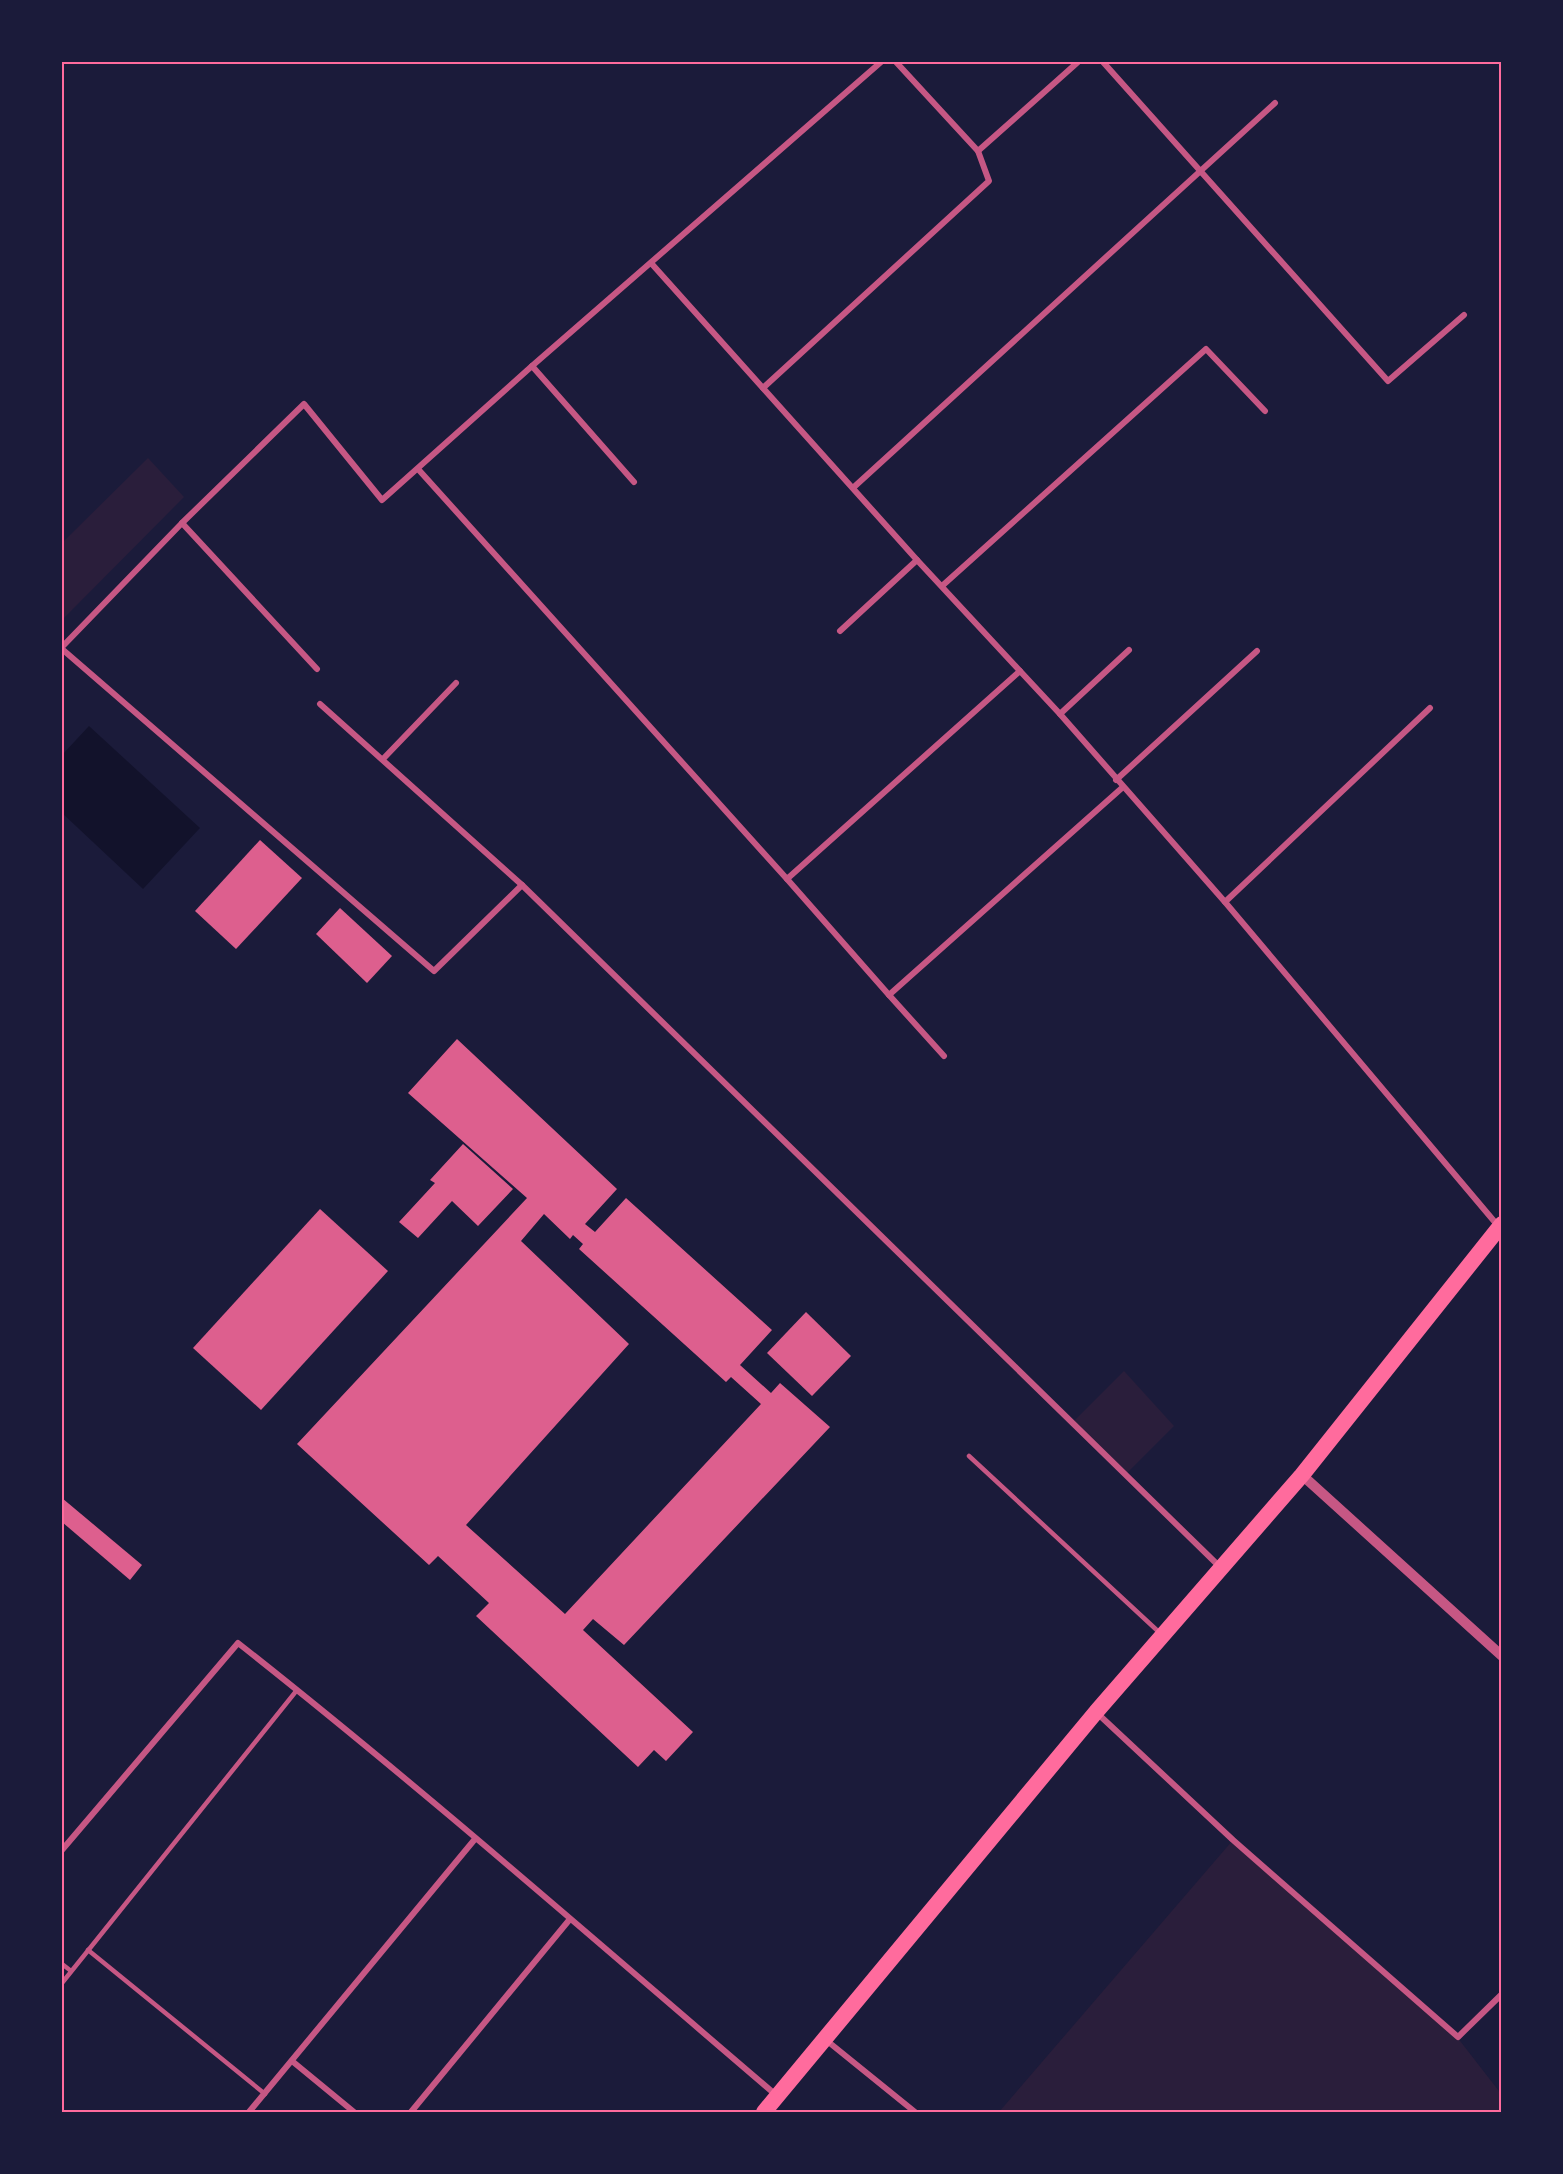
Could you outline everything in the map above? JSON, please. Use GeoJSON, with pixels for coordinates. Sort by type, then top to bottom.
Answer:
{"type":"FeatureCollection","features":[{"type":"Feature","properties":{"kind":"highway"},"geometry":{"type":"LineString","coordinates":[[765,2112],[1096,1712],[1302,1475],[1501,1226]]}},
{"type":"Feature","properties":{"kind":"street"},"geometry":{"type":"LineString","coordinates":[[522,885],[434,971],[62,648],[182,523],[304,404],[382,500],[880,62]]}},
{"type":"Feature","properties":{"kind":"street"},"geometry":{"type":"LineString","coordinates":[[763,388],[989,182],[978,151],[896,62]]}},
{"type":"Feature","properties":{"kind":"street"},"geometry":{"type":"LineString","coordinates":[[978,151],[1078,62]]}},
{"type":"Feature","properties":{"kind":"street"},"geometry":{"type":"LineString","coordinates":[[1102,62],[1388,381],[1464,315]]}},
{"type":"Feature","properties":{"kind":"street"},"geometry":{"type":"LineString","coordinates":[[854,487],[1275,103]]}},
{"type":"Feature","properties":{"kind":"street"},"geometry":{"type":"LineString","coordinates":[[651,263],[917,560],[1060,714],[1225,902],[1501,1226]]}},
{"type":"Feature","properties":{"kind":"street"},"geometry":{"type":"LineString","coordinates":[[942,586],[1206,349],[1265,411]]}},
{"type":"Feature","properties":{"kind":"street"},"geometry":{"type":"LineString","coordinates":[[532,366],[634,483]]}},
{"type":"Feature","properties":{"kind":"street"},"geometry":{"type":"LineString","coordinates":[[418,469],[944,1056]]}},
{"type":"Feature","properties":{"kind":"street"},"geometry":{"type":"LineString","coordinates":[[182,523],[317,669]]}},
{"type":"Feature","properties":{"kind":"street"},"geometry":{"type":"LineString","coordinates":[[840,632],[917,560]]}},
{"type":"Feature","properties":{"kind":"street"},"geometry":{"type":"LineString","coordinates":[[1060,714],[1129,651]]}},
{"type":"Feature","properties":{"kind":"street"},"geometry":{"type":"LineString","coordinates":[[1116,780],[1257,651]]}},
{"type":"Feature","properties":{"kind":"street"},"geometry":{"type":"LineString","coordinates":[[787,879],[1020,671]]}},
{"type":"Feature","properties":{"kind":"street"},"geometry":{"type":"LineString","coordinates":[[383,759],[456,683]]}},
{"type":"Feature","properties":{"kind":"street"},"geometry":{"type":"LineString","coordinates":[[320,704],[522,885],[1221,1568]]}},
{"type":"Feature","properties":{"kind":"street"},"geometry":{"type":"LineString","coordinates":[[1225,902],[1430,708]]}},
{"type":"Feature","properties":{"kind":"street"},"geometry":{"type":"LineString","coordinates":[[890,995],[1123,787]]}},
{"type":"Feature","properties":{"kind":"street"},"geometry":{"type":"LineString","coordinates":[[1302,1475],[1502,1656]]}},
{"type":"Feature","properties":{"kind":"street"},"geometry":{"type":"LineString","coordinates":[[62,1850],[238,1643],[475,1839],[778,2097]]}},
{"type":"Feature","properties":{"kind":"street"},"geometry":{"type":"LineString","coordinates":[[1096,1712],[1233,1840],[1458,2037],[1502,1994]]}},
{"type":"Feature","properties":{"kind":"street"},"geometry":{"type":"LineString","coordinates":[[249,2112],[475,1839]]}},
{"type":"Feature","properties":{"kind":"street"},"geometry":{"type":"LineString","coordinates":[[411,2112],[570,1919]]}},
{"type":"Feature","properties":{"kind":"street"},"geometry":{"type":"LineString","coordinates":[[826,2040],[915,2112]]}},
{"type":"Feature","properties":{"kind":"street"},"geometry":{"type":"LineString","coordinates":[[292,2061],[354,2112]]}},
{"type":"Feature","properties":{"kind":"lane"},"geometry":{"type":"LineString","coordinates":[[969,1456],[1163,1635]]}},
{"type":"Feature","properties":{"kind":"lane"},"geometry":{"type":"LineString","coordinates":[[62,1983],[297,1690]]}},
{"type":"Feature","properties":{"kind":"lane"},"geometry":{"type":"LineString","coordinates":[[88,1950],[265,2094]]}},
{"type":"Feature","properties":{"kind":"lane"},"geometry":{"type":"LineString","coordinates":[[62,1964],[71,1971]]}},
{"type":"Feature","properties":{"kind":"shaded area"},"geometry":{"type":"Polygon","coordinates":[[[148,458],[184,497],[62,620],[62,543],[148,458]]]}},
{"type":"Feature","properties":{"kind":"shaded area"},"geometry":{"type":"Polygon","coordinates":[[[89,726],[200,828],[143,889],[62,813],[62,755],[89,726]]]}},
{"type":"Feature","properties":{"kind":"shaded area"},"geometry":{"type":"Polygon","coordinates":[[[1124,1371],[1174,1426],[1125,1475],[1073,1422],[1124,1371]]]}},
{"type":"Feature","properties":{"kind":"shaded area"},"geometry":{"type":"Polygon","coordinates":[[[1233,1840],[1457,2037],[1502,2095],[1501,2112],[999,2112],[1233,1840]]]}},
{"type":"Feature","properties":{"kind":"building"},"geometry":{"type":"Polygon","coordinates":[[[260,840],[302,878],[236,949],[195,911],[260,840]]]}},
{"type":"Feature","properties":{"kind":"building"},"geometry":{"type":"Polygon","coordinates":[[[340,908],[392,956],[367,983],[316,934],[340,908]]]}},
{"type":"Feature","properties":{"kind":"building"},"geometry":{"type":"Polygon","coordinates":[[[457,1039],[617,1189],[585,1224],[595,1232],[626,1198],[772,1330],[740,1365],[771,1393],[780,1383],[830,1427],[624,1645],[593,1619],[583,1630],[693,1732],[666,1761],[654,1750],[638,1767],[476,1616],[489,1603],[438,1556],[429,1565],[297,1444],[527,1198],[408,1093],[457,1039]],[[544,1214],[521,1241],[629,1344],[466,1525],[565,1614],[761,1404],[731,1377],[726,1382],[579,1249],[583,1244],[573,1235],[570,1239],[544,1214]]]}},
{"type":"Feature","properties":{"kind":"building"},"geometry":{"type":"Polygon","coordinates":[[[463,1144],[513,1189],[478,1226],[452,1201],[418,1238],[399,1222],[435,1183],[430,1180],[463,1144]]]}},
{"type":"Feature","properties":{"kind":"building"},"geometry":{"type":"Polygon","coordinates":[[[320,1209],[388,1271],[261,1410],[193,1348],[320,1209]]]}},
{"type":"Feature","properties":{"kind":"building"},"geometry":{"type":"Polygon","coordinates":[[[806,1312],[851,1356],[812,1396],[767,1353],[806,1312]]]}},
{"type":"Feature","properties":{"kind":"building"},"geometry":{"type":"Polygon","coordinates":[[[62,1498],[142,1565],[130,1580],[62,1522],[62,1498]]]}}]}
